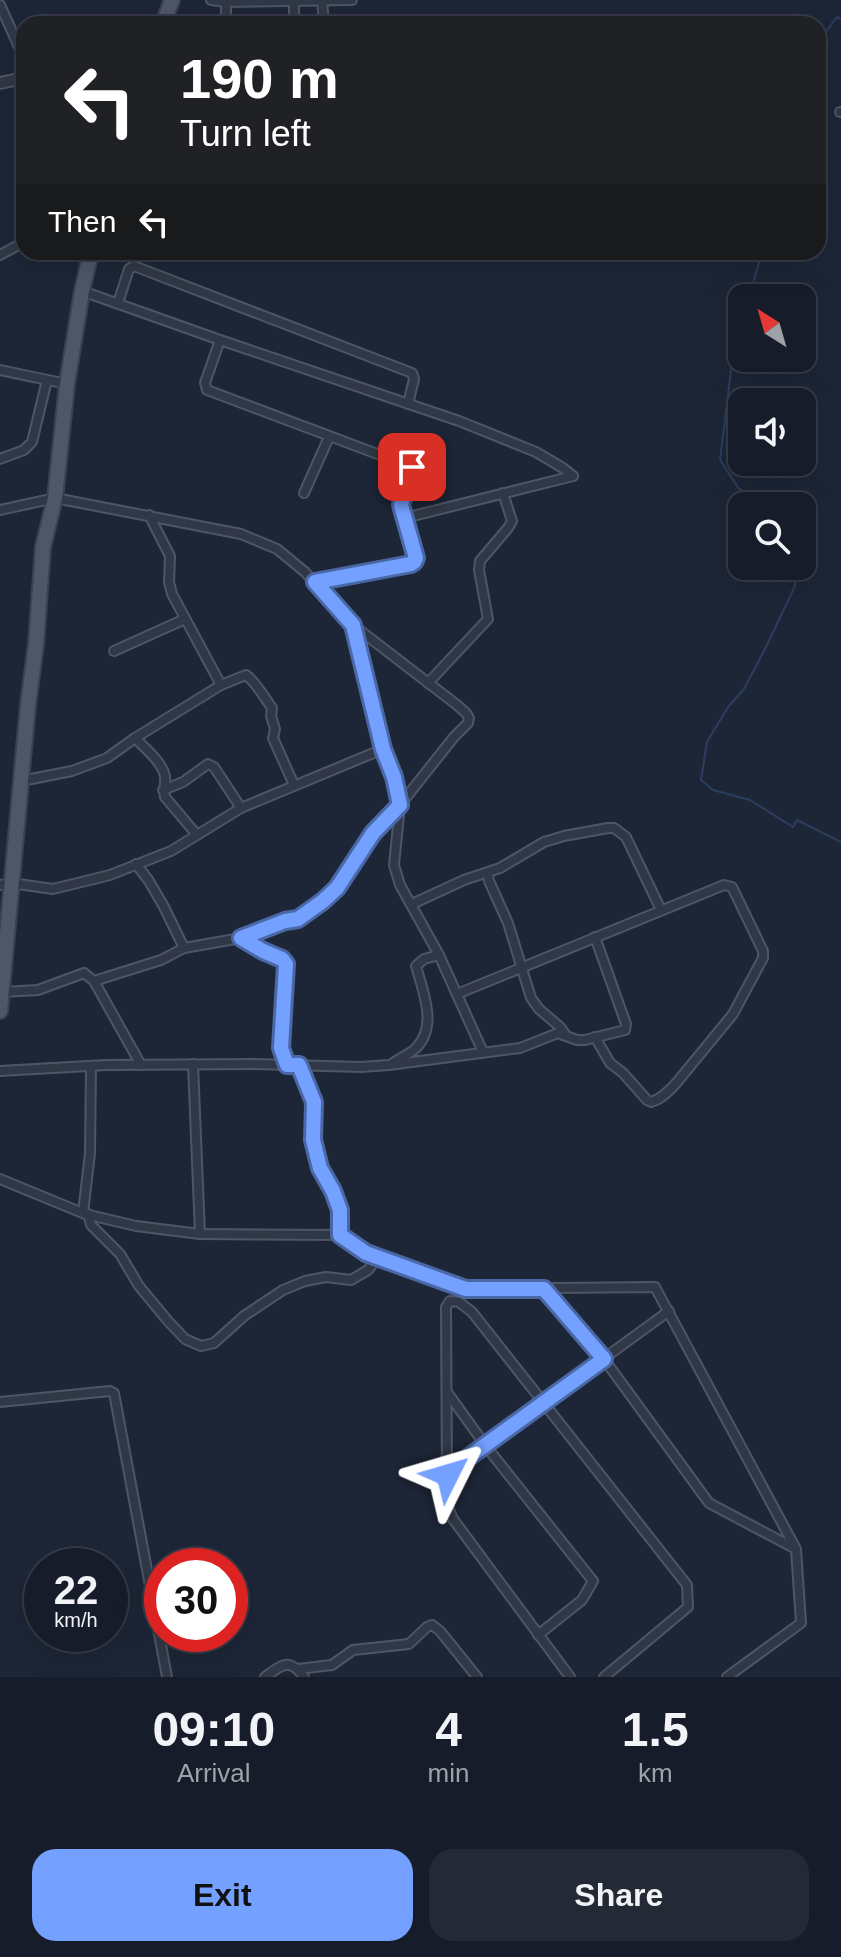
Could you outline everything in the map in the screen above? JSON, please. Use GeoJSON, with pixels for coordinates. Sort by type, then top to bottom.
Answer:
{"type":"FeatureCollection","features":[{"type":"Feature","properties":{"kind":"main road"},"geometry":{"type":"LineString","coordinates":[[0,1011],[6,884],[21,781],[43,547],[55,498],[67,384],[89,260]]}},
{"type":"Feature","properties":{"kind":"street"},"geometry":{"type":"LineString","coordinates":[[211,0],[352,0]]}},
{"type":"Feature","properties":{"kind":"street"},"geometry":{"type":"LineString","coordinates":[[0,5],[16,40]]}},
{"type":"Feature","properties":{"kind":"street"},"geometry":{"type":"LineString","coordinates":[[118,303],[129,269],[134,266],[412,373],[414,379],[408,404]]}},
{"type":"Feature","properties":{"kind":"street"},"geometry":{"type":"LineString","coordinates":[[82,291],[516,443],[573,476],[405,518]]}},
{"type":"Feature","properties":{"kind":"street"},"geometry":{"type":"LineString","coordinates":[[220,340],[205,383],[207,390],[412,467],[414,474],[401,500],[416,558],[414,562],[315,582]]}},
{"type":"Feature","properties":{"kind":"street"},"geometry":{"type":"LineString","coordinates":[[0,370],[67,384]]}},
{"type":"Feature","properties":{"kind":"street"},"geometry":{"type":"LineString","coordinates":[[0,459],[24,450],[32,442],[47,380]]}},
{"type":"Feature","properties":{"kind":"street"},"geometry":{"type":"LineString","coordinates":[[304,493],[329,437]]}},
{"type":"Feature","properties":{"kind":"street"},"geometry":{"type":"LineString","coordinates":[[428,683],[488,619],[480,561],[512,521],[503,493]]}},
{"type":"Feature","properties":{"kind":"street"},"geometry":{"type":"LineString","coordinates":[[0,510],[55,498],[241,534],[260,541],[277,549],[315,582],[353,625],[469,718],[400,805],[373,833],[337,888],[298,919],[241,938],[184,948],[161,960],[94,981]]}},
{"type":"Feature","properties":{"kind":"street"},"geometry":{"type":"LineString","coordinates":[[149,515],[170,556],[170,588],[221,685]]}},
{"type":"Feature","properties":{"kind":"street"},"geometry":{"type":"LineString","coordinates":[[114,651],[185,619]]}},
{"type":"Feature","properties":{"kind":"street"},"geometry":{"type":"LineString","coordinates":[[353,625],[400,805],[394,865],[400,885],[439,955],[483,1052]]}},
{"type":"Feature","properties":{"kind":"street"},"geometry":{"type":"LineString","coordinates":[[21,781],[72,771],[107,758],[241,675],[249,676],[272,708],[273,738],[294,785]]}},
{"type":"Feature","properties":{"kind":"street"},"geometry":{"type":"LineString","coordinates":[[135,738],[163,771],[165,797],[197,835]]}},
{"type":"Feature","properties":{"kind":"street"},"geometry":{"type":"LineString","coordinates":[[6,884],[53,889],[110,875],[171,851],[241,808],[383,749]]}},
{"type":"Feature","properties":{"kind":"street"},"geometry":{"type":"LineString","coordinates":[[163,790],[183,782],[208,764],[214,767],[241,808]]}},
{"type":"Feature","properties":{"kind":"street"},"geometry":{"type":"LineString","coordinates":[[412,904],[464,880],[488,873],[544,842],[614,828],[626,837],[661,910]]}},
{"type":"Feature","properties":{"kind":"street"},"geometry":{"type":"LineString","coordinates":[[136,864],[164,907],[184,948]]}},
{"type":"Feature","properties":{"kind":"street"},"geometry":{"type":"LineString","coordinates":[[488,873],[508,923],[531,998],[565,1034]]}},
{"type":"Feature","properties":{"kind":"street"},"geometry":{"type":"LineString","coordinates":[[457,994],[724,885],[732,887],[763,951],[763,958],[733,1014],[669,1091],[655,1101],[647,1100],[610,1063],[595,1037]]}},
{"type":"Feature","properties":{"kind":"street"},"geometry":{"type":"LineString","coordinates":[[0,1071],[193,1064],[361,1067],[520,1048],[558,1033],[577,1040],[625,1030],[627,1028],[595,937]]}},
{"type":"Feature","properties":{"kind":"street"},"geometry":{"type":"LineString","coordinates":[[241,938],[286,964],[281,1048],[287,1065]]}},
{"type":"Feature","properties":{"kind":"street"},"geometry":{"type":"LineString","coordinates":[[389,1065],[415,1049],[425,1035],[428,1010],[416,966],[424,959],[439,955]]}},
{"type":"Feature","properties":{"kind":"street"},"geometry":{"type":"LineString","coordinates":[[2,992],[38,990],[84,973],[94,981],[141,1065]]}},
{"type":"Feature","properties":{"kind":"street"},"geometry":{"type":"LineString","coordinates":[[271,1064],[281,1048]]}},
{"type":"Feature","properties":{"kind":"street"},"geometry":{"type":"LineString","coordinates":[[193,1064],[200,1234]]}},
{"type":"Feature","properties":{"kind":"street"},"geometry":{"type":"LineString","coordinates":[[299,1065],[314,1102],[313,1140],[320,1168],[340,1210],[340,1235]]}},
{"type":"Feature","properties":{"kind":"street"},"geometry":{"type":"LineString","coordinates":[[91,1066],[92,1119],[85,1214],[91,1225],[120,1254],[139,1286],[185,1339],[201,1346],[214,1343],[244,1316],[283,1290],[305,1281],[326,1277],[351,1280],[372,1265],[366,1253]]}},
{"type":"Feature","properties":{"kind":"street"},"geometry":{"type":"LineString","coordinates":[[0,1179],[85,1214],[136,1226],[200,1234],[340,1235],[366,1253],[466,1289],[652,1286],[669,1311],[796,1549],[801,1623],[727,1677]]}},
{"type":"Feature","properties":{"kind":"street"},"geometry":{"type":"LineString","coordinates":[[544,1289],[604,1359],[709,1503],[796,1549]]}},
{"type":"Feature","properties":{"kind":"street"},"geometry":{"type":"LineString","coordinates":[[570,1677],[449,1510],[446,1307],[450,1301],[459,1302],[472,1312],[687,1585],[688,1607],[604,1677]]}},
{"type":"Feature","properties":{"kind":"street"},"geometry":{"type":"LineString","coordinates":[[448,1475],[669,1311]]}},
{"type":"Feature","properties":{"kind":"street"},"geometry":{"type":"LineString","coordinates":[[447,1391],[485,1445],[593,1581],[582,1600],[538,1635]]}},
{"type":"Feature","properties":{"kind":"street"},"geometry":{"type":"LineString","coordinates":[[0,1402],[114,1393],[167,1677]]}},
{"type":"Feature","properties":{"kind":"street"},"geometry":{"type":"LineString","coordinates":[[265,1677],[284,1664],[291,1664],[301,1673],[332,1665],[353,1650],[409,1644],[432,1625],[477,1677]]}},
{"type":"Feature","properties":{"kind":"waterway"},"geometry":{"type":"LineString","coordinates":[[826,31],[837,17],[841,19]]}},
{"type":"Feature","properties":{"kind":"waterway"},"geometry":{"type":"LineString","coordinates":[[753,284],[760,260]]}},
{"type":"Feature","properties":{"kind":"waterway"},"geometry":{"type":"LineString","coordinates":[[731,372],[720,460],[739,489],[746,492]]}},
{"type":"Feature","properties":{"kind":"waterway"},"geometry":{"type":"LineString","coordinates":[[795,580],[744,689],[728,707],[707,742],[701,780],[713,790],[750,800],[793,827],[797,820],[841,842]]}},
{"type":"Feature","properties":{"kind":"route"},"geometry":{"type":"LineString","coordinates":[[412,467],[414,474],[401,505],[416,558],[414,562],[315,582],[353,625],[400,805],[373,833],[337,888],[323,901],[298,919],[241,938],[286,964],[281,1048],[287,1065],[299,1065],[314,1102],[313,1140],[320,1168],[340,1210],[340,1235],[366,1253],[466,1289],[544,1289],[604,1359],[448,1475]]}}]}
